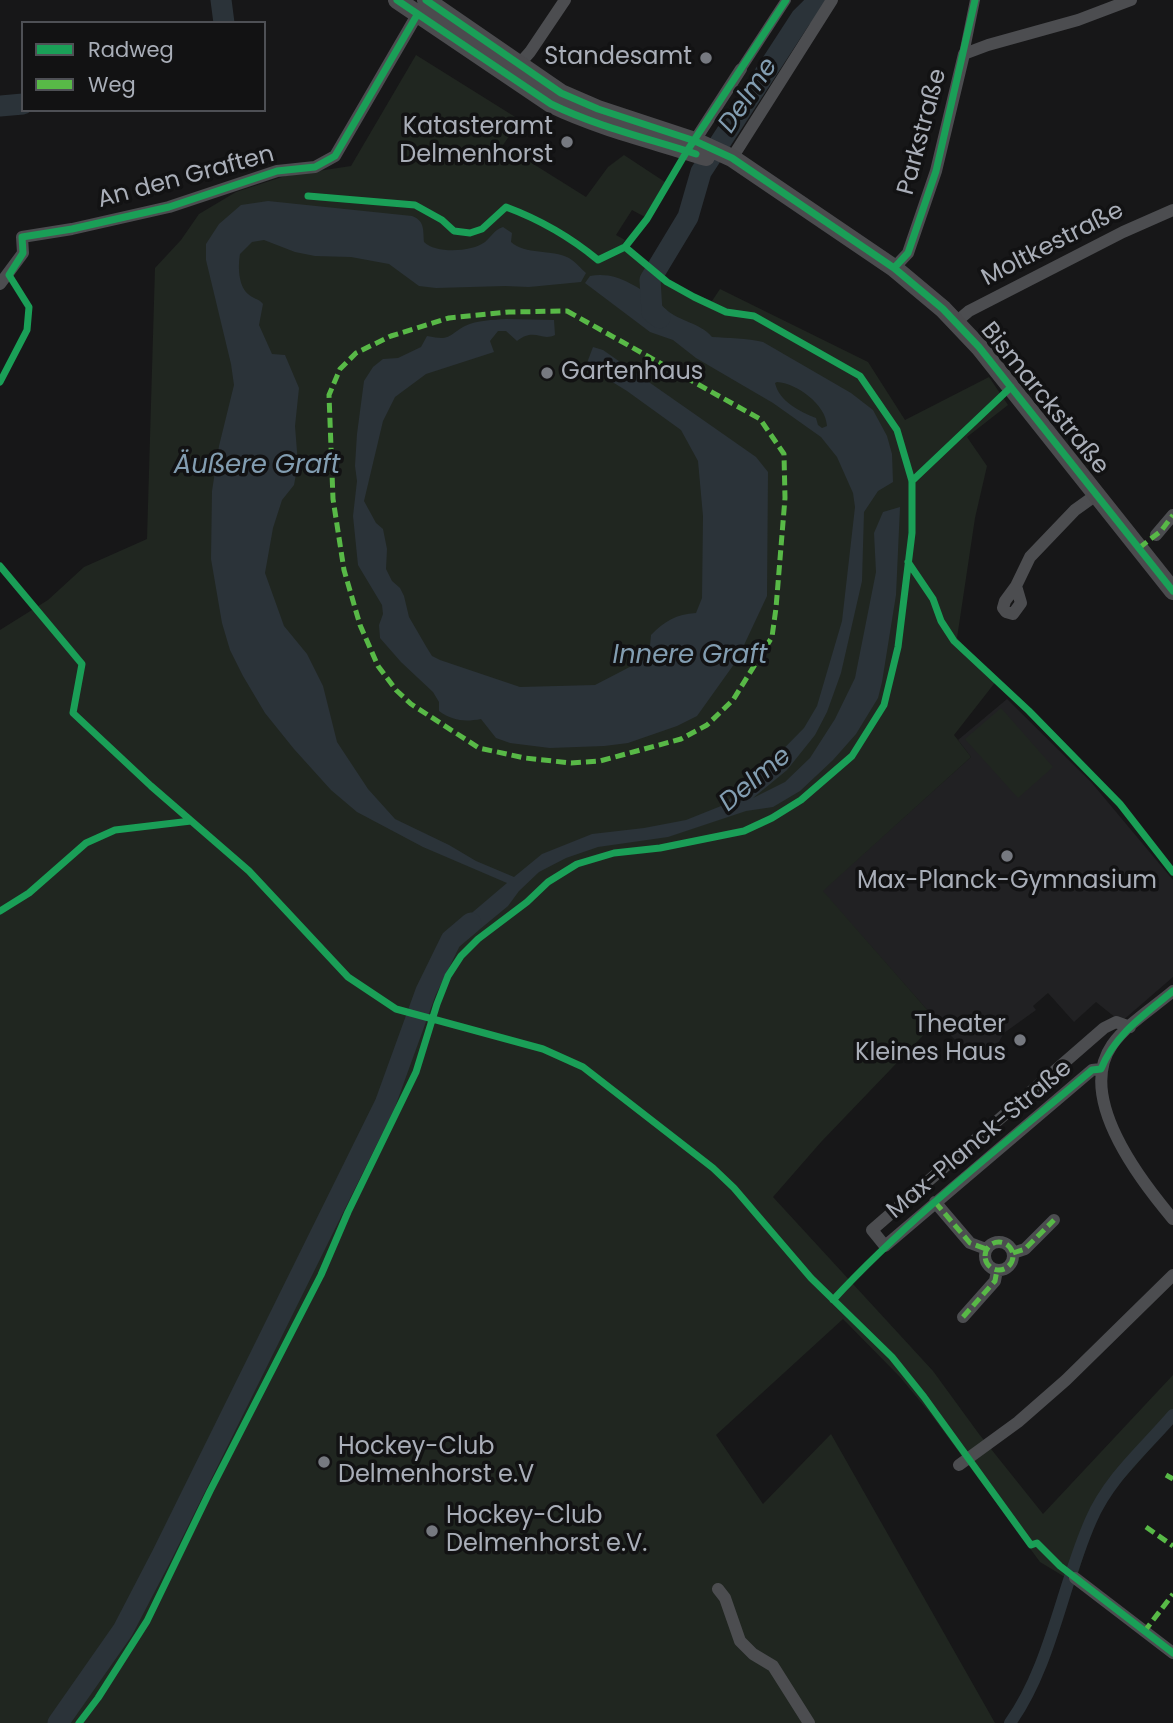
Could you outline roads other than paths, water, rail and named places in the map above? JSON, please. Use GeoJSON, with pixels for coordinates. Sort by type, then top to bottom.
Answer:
{"type":"FeatureCollection","features":[{"type":"Feature","properties":{"kind":"main road","name":"Bismarckstraße"},"geometry":{"type":"LineString","coordinates":[[397,0],[422,8],[514,70],[543,99],[574,115],[620,132],[709,153],[762,180],[894,268],[943,309],[1002,375],[1173,591]]}},
{"type":"Feature","properties":{"kind":"street"},"geometry":{"type":"LineString","coordinates":[[514,70],[530,52],[565,0]]}},
{"type":"Feature","properties":{"kind":"street"},"geometry":{"type":"LineString","coordinates":[[709,153],[741,69],[786,0]]}},
{"type":"Feature","properties":{"kind":"street"},"geometry":{"type":"LineString","coordinates":[[709,153],[832,0]]}},
{"type":"Feature","properties":{"kind":"street","name":"Parkstraße"},"geometry":{"type":"LineString","coordinates":[[894,268],[908,253],[936,171],[975,0]]}},
{"type":"Feature","properties":{"kind":"street"},"geometry":{"type":"LineString","coordinates":[[964,54],[1078,20],[1131,0]]}},
{"type":"Feature","properties":{"kind":"street","name":"An den Graften"},"geometry":{"type":"LineString","coordinates":[[0,284],[23,253],[22,237],[72,229],[169,207],[277,171],[315,167],[335,156],[422,8]]}},
{"type":"Feature","properties":{"kind":"street","name":"Moltkestraße"},"geometry":{"type":"LineString","coordinates":[[956,322],[969,311],[1173,210]]}},
{"type":"Feature","properties":{"kind":"street"},"geometry":{"type":"LineString","coordinates":[[1016,586],[1030,557],[1075,510],[1096,495]]}},
{"type":"Feature","properties":{"kind":"street"},"geometry":{"type":"LineString","coordinates":[[1156,535],[1173,515]]}},
{"type":"Feature","properties":{"kind":"street"},"geometry":{"type":"LineString","coordinates":[[1173,991],[1112,1045],[1101,1069],[1103,1104],[1111,1125],[1133,1164],[1173,1219]]}},
{"type":"Feature","properties":{"kind":"street","name":"Max-Planck-Straße"},"geometry":{"type":"LineString","coordinates":[[1101,1069],[1092,1070],[885,1246],[872,1230],[1104,1028],[1116,1022],[1130,1027]]}},
{"type":"Feature","properties":{"kind":"street"},"geometry":{"type":"LineString","coordinates":[[935,1202],[970,1243],[986,1249]]}},
{"type":"Feature","properties":{"kind":"street"},"geometry":{"type":"LineString","coordinates":[[1013,1253],[1025,1249],[1054,1220]]}},
{"type":"Feature","properties":{"kind":"street"},"geometry":{"type":"LineString","coordinates":[[993,1242],[1004,1242],[1013,1253],[1009,1266],[997,1270],[986,1264],[986,1249],[993,1242]]}},
{"type":"Feature","properties":{"kind":"street"},"geometry":{"type":"LineString","coordinates":[[963,1317],[995,1281],[997,1270]]}},
{"type":"Feature","properties":{"kind":"street"},"geometry":{"type":"LineString","coordinates":[[959,1465],[1018,1422],[1066,1380],[1173,1275]]}},
{"type":"Feature","properties":{"kind":"street"},"geometry":{"type":"LineString","coordinates":[[1075,1578],[1173,1653]]}},
{"type":"Feature","properties":{"kind":"street"},"geometry":{"type":"LineString","coordinates":[[718,1588],[725,1598],[740,1641],[753,1654],[773,1665],[809,1723]]}},
{"type":"Feature","properties":{"kind":"water","name":"Äußere Graft"},"geometry":{"type":"Polygon","coordinates":[[[268,201],[412,216],[421,223],[424,242],[445,250],[472,248],[485,242],[503,227],[512,233],[511,242],[517,246],[562,255],[586,273],[581,282],[529,287],[436,288],[419,286],[389,264],[351,257],[315,256],[295,252],[264,240],[252,242],[240,254],[242,286],[248,294],[263,304],[259,325],[272,354],[285,355],[299,388],[295,426],[298,464],[294,485],[282,500],[273,528],[265,573],[284,626],[307,654],[323,686],[337,742],[368,789],[395,819],[476,861],[514,877],[542,854],[592,834],[686,820],[721,806],[751,782],[804,728],[817,706],[842,621],[855,507],[853,493],[837,457],[821,437],[773,403],[696,358],[673,340],[650,332],[585,283],[590,276],[609,276],[626,281],[659,301],[670,313],[700,327],[712,337],[763,342],[851,393],[873,410],[887,436],[892,454],[893,482],[878,491],[864,512],[862,581],[841,673],[827,712],[815,735],[787,770],[753,798],[785,782],[810,758],[835,719],[855,678],[876,572],[874,533],[883,512],[900,507],[896,595],[878,698],[856,734],[833,760],[800,791],[773,807],[746,811],[668,837],[598,847],[566,858],[539,872],[508,906],[468,939],[451,940],[447,934],[507,883],[423,847],[357,812],[331,790],[265,713],[230,650],[222,623],[211,559],[212,491],[219,446],[234,385],[206,260],[206,244],[219,224],[241,205],[268,201]],[[775,383],[781,395],[797,409],[816,418],[822,428],[827,426],[816,403],[785,383],[775,383]]]}},
{"type":"Feature","properties":{"kind":"water","name":"Innere Graft"},"geometry":{"type":"Polygon","coordinates":[[[506,319],[554,320],[555,335],[529,335],[517,341],[506,331],[498,331],[490,341],[494,352],[426,374],[395,397],[383,421],[364,501],[376,523],[383,529],[387,549],[386,569],[392,581],[400,588],[409,617],[432,656],[520,687],[595,685],[649,657],[651,635],[666,622],[682,615],[696,613],[702,598],[703,516],[698,461],[681,430],[588,367],[593,347],[603,350],[756,457],[768,472],[767,596],[737,660],[697,716],[677,726],[628,743],[604,746],[550,748],[510,743],[496,738],[481,719],[459,720],[439,711],[439,702],[433,692],[380,638],[382,605],[358,565],[353,516],[357,481],[357,434],[364,381],[373,367],[383,359],[398,358],[421,347],[427,336],[445,338],[470,324],[506,319]]]}},
{"type":"Feature","properties":{"kind":"waterway"},"geometry":{"type":"LineString","coordinates":[[221,0],[224,21]]}},
{"type":"Feature","properties":{"kind":"waterway","name":"Delme"},"geometry":{"type":"LineString","coordinates":[[660,318],[652,312],[650,280],[688,217],[701,172],[801,18],[819,0]]}},
{"type":"Feature","properties":{"kind":"waterway"},"geometry":{"type":"LineString","coordinates":[[0,106],[21,104]]}},
{"type":"Feature","properties":{"kind":"waterway","name":"Delme"},"geometry":{"type":"LineString","coordinates":[[58,1723],[123,1630],[162,1555],[385,1104],[426,991],[451,940],[471,923]]}},
{"type":"Feature","properties":{"kind":"waterway"},"geometry":{"type":"LineString","coordinates":[[1010,1723],[1024,1701],[1046,1651],[1091,1520],[1117,1477],[1173,1415]]}},
{"type":"Feature","properties":{"kind":"place","name":"Standesamt"},"geometry":{"type":"Point","coordinates":[706,58]}},
{"type":"Feature","properties":{"kind":"place","name":"Katasteramt Delmenhorst"},"geometry":{"type":"Point","coordinates":[567,142]}},
{"type":"Feature","properties":{"kind":"place","name":"Gartenhaus"},"geometry":{"type":"Point","coordinates":[547,373]}},
{"type":"Feature","properties":{"kind":"place","name":"Max-Planck-Gymnasium"},"geometry":{"type":"Point","coordinates":[1007,856]}},
{"type":"Feature","properties":{"kind":"place","name":"Theater Kleines Haus"},"geometry":{"type":"Point","coordinates":[1020,1040]}},
{"type":"Feature","properties":{"kind":"place","name":"Hockey-Club Delmenhorst e.V"},"geometry":{"type":"Point","coordinates":[324,1462]}},
{"type":"Feature","properties":{"kind":"place","name":"Hockey-Club Delmenhorst e.V."},"geometry":{"type":"Point","coordinates":[432,1531]}}]}
